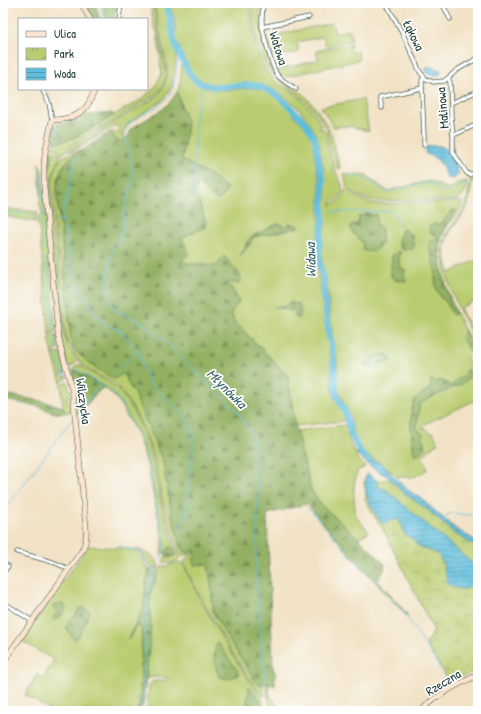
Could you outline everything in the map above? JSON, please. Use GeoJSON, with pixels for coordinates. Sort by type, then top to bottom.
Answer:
{"type":"FeatureCollection","features":[{"type":"Feature","properties":{"kind":"street"},"geometry":{"type":"LineString","coordinates":[[81,3],[89,18]]}},
{"type":"Feature","properties":{"kind":"street"},"geometry":{"type":"LineString","coordinates":[[119,18],[121,3]]}},
{"type":"Feature","properties":{"kind":"street","name":"Wałowa"},"geometry":{"type":"LineString","coordinates":[[263,3],[262,28],[273,66],[279,77],[296,89]]}},
{"type":"Feature","properties":{"kind":"street","name":"Łąkowa"},"geometry":{"type":"LineString","coordinates":[[386,3],[400,28],[420,72],[424,77]]}},
{"type":"Feature","properties":{"kind":"street"},"geometry":{"type":"LineString","coordinates":[[442,3],[450,19]]}},
{"type":"Feature","properties":{"kind":"street","name":"Wałowa"},"geometry":{"type":"LineString","coordinates":[[262,28],[309,17]]}},
{"type":"Feature","properties":{"kind":"street"},"geometry":{"type":"LineString","coordinates":[[424,143],[422,80],[424,77],[433,82],[442,81],[478,58]]}},
{"type":"Feature","properties":{"kind":"street","name":"Malinowa"},"geometry":{"type":"LineString","coordinates":[[448,78],[450,82],[453,134],[478,124]]}},
{"type":"Feature","properties":{"kind":"street"},"geometry":{"type":"LineString","coordinates":[[382,108],[380,97],[422,88]]}},
{"type":"Feature","properties":{"kind":"street","name":"Wilczycka"},"geometry":{"type":"LineString","coordinates":[[4,659],[69,570],[84,547],[86,539],[72,386],[61,350],[58,333],[44,187],[45,153],[52,120],[49,103],[42,90]]}},
{"type":"Feature","properties":{"kind":"street"},"geometry":{"type":"LineString","coordinates":[[52,120],[76,116],[81,113],[89,104],[95,90]]}},
{"type":"Feature","properties":{"kind":"street"},"geometry":{"type":"LineString","coordinates":[[451,103],[478,91]]}},
{"type":"Feature","properties":{"kind":"street"},"geometry":{"type":"LineString","coordinates":[[453,134],[453,152],[466,172],[469,175],[478,171]]}},
{"type":"Feature","properties":{"kind":"street"},"geometry":{"type":"LineString","coordinates":[[17,552],[53,562],[69,570]]}},
{"type":"Feature","properties":{"kind":"street"},"geometry":{"type":"LineString","coordinates":[[3,573],[8,566]]}},
{"type":"Feature","properties":{"kind":"street"},"geometry":{"type":"LineString","coordinates":[[3,602],[32,621]]}},
{"type":"Feature","properties":{"kind":"street","name":"Rzeczna"},"geometry":{"type":"LineString","coordinates":[[420,711],[442,693],[478,675]]}},
{"type":"Feature","properties":{"kind":"green space"},"geometry":{"type":"Polygon","coordinates":[[[84,3],[95,3],[100,18],[92,18],[84,3]]]}},
{"type":"Feature","properties":{"kind":"green space"},"geometry":{"type":"Polygon","coordinates":[[[102,3],[117,3],[114,18],[106,18],[102,3]]]}},
{"type":"Feature","properties":{"kind":"green space"},"geometry":{"type":"Polygon","coordinates":[[[150,3],[153,3],[166,72],[164,82],[155,95],[102,128],[100,125],[101,128],[74,144],[63,154],[61,154],[52,145],[54,142],[60,142],[90,129],[142,99],[155,87],[162,73],[157,33],[154,26],[150,3]]]}},
{"type":"Feature","properties":{"kind":"green space"},"geometry":{"type":"Polygon","coordinates":[[[154,3],[163,3],[177,53],[172,86],[163,100],[126,126],[123,140],[121,142],[115,139],[110,132],[113,131],[115,134],[120,131],[117,125],[105,132],[103,129],[156,97],[164,86],[167,76],[167,68],[154,3]]]}},
{"type":"Feature","properties":{"kind":"green space"},"geometry":{"type":"Polygon","coordinates":[[[168,3],[250,3],[256,47],[264,67],[270,76],[279,84],[290,90],[308,106],[322,126],[319,128],[323,128],[335,169],[332,171],[336,171],[342,185],[342,192],[337,199],[331,203],[331,205],[338,201],[347,189],[360,199],[376,204],[462,202],[459,210],[442,236],[441,258],[446,285],[451,301],[478,354],[478,362],[470,351],[467,356],[470,371],[466,370],[466,375],[457,380],[451,386],[440,380],[435,382],[416,399],[412,408],[411,430],[414,454],[420,404],[434,396],[460,385],[477,370],[478,367],[478,399],[423,425],[423,429],[426,428],[430,433],[433,432],[438,443],[423,457],[428,469],[416,476],[397,477],[384,465],[362,452],[354,436],[350,415],[339,392],[337,361],[333,341],[326,279],[322,262],[321,241],[325,215],[326,193],[324,167],[322,164],[319,143],[315,134],[307,119],[297,107],[270,88],[248,83],[221,85],[208,83],[197,78],[188,67],[179,47],[173,14],[168,3]],[[455,209],[442,223],[434,224],[437,236],[435,240],[431,240],[429,246],[436,274],[435,279],[441,298],[446,301],[449,309],[455,314],[445,289],[440,269],[439,247],[442,234],[446,225],[456,211],[455,209]],[[375,214],[359,223],[353,224],[353,233],[361,241],[382,244],[382,229],[376,224],[377,219],[375,214]],[[403,230],[398,241],[400,249],[411,249],[412,235],[405,230],[403,230]],[[400,252],[392,269],[391,276],[395,280],[401,281],[402,269],[399,265],[400,252]],[[463,330],[462,339],[468,347],[474,350],[463,330]],[[385,354],[376,356],[364,364],[385,363],[385,354]]]}},
{"type":"Feature","properties":{"kind":"green space"},"geometry":{"type":"Polygon","coordinates":[[[252,3],[262,3],[260,17],[270,64],[278,77],[276,78],[263,61],[257,43],[252,3]]]}},
{"type":"Feature","properties":{"kind":"green space"},"geometry":{"type":"Polygon","coordinates":[[[332,23],[335,33],[350,30],[352,40],[326,46],[323,37],[297,42],[299,52],[275,57],[271,54],[267,37],[332,23]]]}},
{"type":"Feature","properties":{"kind":"green space"},"geometry":{"type":"Polygon","coordinates":[[[351,43],[351,52],[358,51],[359,60],[285,77],[282,77],[277,70],[318,60],[316,51],[351,43]]]}},
{"type":"Feature","properties":{"kind":"green space"},"geometry":{"type":"Polygon","coordinates":[[[182,63],[189,77],[201,86],[223,90],[253,88],[271,93],[290,109],[313,139],[320,181],[320,224],[316,249],[318,269],[331,359],[332,386],[334,397],[343,411],[345,421],[295,426],[288,376],[234,321],[216,266],[185,263],[182,261],[189,254],[182,238],[207,225],[195,190],[198,184],[213,177],[182,160],[187,124],[177,92],[180,85],[182,63]],[[279,224],[254,235],[248,240],[242,254],[249,246],[253,237],[297,228],[298,226],[285,227],[279,224]],[[276,307],[289,310],[298,310],[298,313],[294,314],[298,319],[301,309],[284,307],[276,307]]]}},
{"type":"Feature","properties":{"kind":"green space"},"geometry":{"type":"Polygon","coordinates":[[[279,78],[307,98],[317,109],[328,127],[326,128],[316,112],[305,100],[278,79],[279,78]]]}},
{"type":"Feature","properties":{"kind":"green space"},"geometry":{"type":"Polygon","coordinates":[[[177,92],[187,124],[182,160],[213,177],[227,188],[222,198],[216,200],[198,184],[195,190],[207,226],[182,238],[189,254],[182,261],[185,263],[216,266],[224,256],[240,275],[241,280],[238,284],[228,282],[239,301],[231,313],[234,321],[288,376],[295,426],[311,490],[322,506],[385,564],[384,570],[378,581],[408,615],[407,616],[352,557],[307,504],[267,514],[275,686],[267,683],[258,685],[213,612],[208,564],[194,565],[193,559],[197,555],[195,550],[187,553],[181,546],[172,517],[163,462],[135,395],[123,374],[114,379],[92,366],[74,350],[71,340],[57,196],[57,187],[61,170],[70,158],[110,132],[121,142],[128,137],[132,128],[163,109],[177,92]]]}},
{"type":"Feature","properties":{"kind":"green space"},"geometry":{"type":"Polygon","coordinates":[[[363,99],[369,131],[348,126],[333,127],[321,107],[363,99]]]}},
{"type":"Feature","properties":{"kind":"green space"},"geometry":{"type":"Polygon","coordinates":[[[112,113],[114,115],[85,132],[68,139],[54,142],[53,130],[55,125],[86,115],[112,113]]]}},
{"type":"Feature","properties":{"kind":"green space"},"geometry":{"type":"Polygon","coordinates":[[[329,129],[340,168],[338,169],[326,130],[329,129]]]}},
{"type":"Feature","properties":{"kind":"green space"},"geometry":{"type":"Polygon","coordinates":[[[102,130],[104,133],[82,146],[69,151],[75,146],[102,130]]]}},
{"type":"Feature","properties":{"kind":"green space"},"geometry":{"type":"Polygon","coordinates":[[[50,149],[61,156],[52,176],[50,188],[64,333],[68,347],[77,361],[70,367],[68,365],[62,342],[48,207],[46,171],[50,169],[53,154],[49,150],[50,149]]]}},
{"type":"Feature","properties":{"kind":"green space"},"geometry":{"type":"Polygon","coordinates":[[[79,150],[80,151],[69,159],[62,167],[57,186],[57,203],[71,340],[123,374],[135,395],[163,462],[172,517],[188,553],[194,550],[195,552],[184,557],[181,555],[169,523],[153,456],[142,425],[125,396],[116,385],[88,369],[73,353],[66,337],[52,188],[55,171],[60,160],[63,157],[79,150]]]}},
{"type":"Feature","properties":{"kind":"green space"},"geometry":{"type":"Polygon","coordinates":[[[51,152],[53,154],[50,162],[50,169],[46,171],[49,153],[51,152]]]}},
{"type":"Feature","properties":{"kind":"green space"},"geometry":{"type":"Polygon","coordinates":[[[39,163],[42,169],[56,332],[49,333],[39,226],[37,222],[3,216],[3,208],[37,212],[38,217],[42,216],[39,202],[41,201],[39,163]]]}},
{"type":"Feature","properties":{"kind":"green space"},"geometry":{"type":"Polygon","coordinates":[[[344,173],[353,177],[356,174],[367,176],[387,191],[429,181],[446,188],[453,188],[457,183],[467,181],[467,185],[466,191],[463,195],[455,200],[376,201],[368,200],[353,192],[346,185],[344,173]]]}},
{"type":"Feature","properties":{"kind":"green space"},"geometry":{"type":"Polygon","coordinates":[[[473,178],[467,208],[446,239],[444,250],[444,244],[446,236],[463,209],[470,181],[473,178]]]}},
{"type":"Feature","properties":{"kind":"green space"},"geometry":{"type":"Polygon","coordinates":[[[455,209],[456,210],[446,225],[439,243],[442,274],[456,314],[453,315],[446,301],[441,298],[436,288],[436,273],[429,246],[431,240],[435,240],[437,236],[430,232],[429,227],[434,224],[442,223],[455,209]]]}},
{"type":"Feature","properties":{"kind":"green space"},"geometry":{"type":"Polygon","coordinates":[[[370,213],[372,215],[377,215],[376,224],[382,229],[382,244],[374,252],[364,251],[361,241],[353,233],[350,227],[353,224],[356,225],[358,223],[359,216],[370,213]]]}},
{"type":"Feature","properties":{"kind":"green space"},"geometry":{"type":"Polygon","coordinates":[[[290,223],[298,226],[297,228],[253,237],[249,246],[240,256],[251,237],[276,225],[279,224],[285,227],[290,223]]]}},
{"type":"Feature","properties":{"kind":"green space"},"geometry":{"type":"Polygon","coordinates":[[[402,230],[405,230],[412,235],[412,243],[415,246],[413,249],[400,249],[398,241],[402,230]]]}},
{"type":"Feature","properties":{"kind":"green space"},"geometry":{"type":"Polygon","coordinates":[[[444,250],[449,273],[478,259],[478,299],[460,308],[472,332],[478,329],[478,348],[458,308],[445,266],[444,250]]]}},
{"type":"Feature","properties":{"kind":"green space"},"geometry":{"type":"Polygon","coordinates":[[[398,251],[400,252],[400,265],[402,269],[405,270],[404,275],[406,281],[395,280],[391,276],[392,256],[398,251]]]}},
{"type":"Feature","properties":{"kind":"green space"},"geometry":{"type":"Polygon","coordinates":[[[289,302],[298,304],[301,312],[298,319],[294,314],[298,313],[298,310],[274,307],[284,307],[289,302]]]}},
{"type":"Feature","properties":{"kind":"green space"},"geometry":{"type":"Polygon","coordinates":[[[463,329],[475,351],[470,351],[462,339],[463,329]]]}},
{"type":"Feature","properties":{"kind":"green space"},"geometry":{"type":"Polygon","coordinates":[[[49,333],[50,335],[56,335],[59,349],[53,352],[53,354],[61,354],[66,373],[61,374],[64,377],[67,376],[67,379],[62,381],[63,384],[68,382],[71,394],[70,397],[66,398],[67,401],[71,401],[73,409],[72,411],[66,413],[63,407],[61,384],[50,343],[49,333]]]}},
{"type":"Feature","properties":{"kind":"green space"},"geometry":{"type":"Polygon","coordinates":[[[385,354],[391,357],[392,361],[379,364],[375,369],[364,364],[376,356],[385,354]]]}},
{"type":"Feature","properties":{"kind":"green space"},"geometry":{"type":"Polygon","coordinates":[[[77,365],[81,365],[116,388],[126,400],[141,426],[151,453],[160,499],[170,534],[180,557],[174,562],[163,562],[166,556],[170,558],[175,555],[174,550],[171,546],[161,554],[163,543],[162,534],[149,471],[137,434],[119,402],[112,394],[104,387],[76,371],[73,372],[77,365]]]}},
{"type":"Feature","properties":{"kind":"green space"},"geometry":{"type":"Polygon","coordinates":[[[466,370],[474,372],[462,384],[436,395],[420,404],[416,422],[417,429],[423,434],[425,449],[418,454],[414,454],[411,419],[415,400],[430,388],[431,379],[435,382],[445,382],[451,386],[457,380],[466,375],[466,370]]]}},
{"type":"Feature","properties":{"kind":"green space"},"geometry":{"type":"Polygon","coordinates":[[[75,371],[104,387],[78,414],[73,372],[75,371]]]}},
{"type":"Feature","properties":{"kind":"green space"},"geometry":{"type":"Polygon","coordinates":[[[3,394],[46,402],[63,407],[66,413],[55,413],[38,406],[3,400],[3,394]]]}},
{"type":"Feature","properties":{"kind":"green space"},"geometry":{"type":"Polygon","coordinates":[[[346,425],[349,440],[358,459],[365,466],[364,468],[358,470],[354,484],[354,500],[356,516],[369,532],[358,538],[322,506],[311,490],[296,431],[346,425]]]}},
{"type":"Feature","properties":{"kind":"green space"},"geometry":{"type":"Polygon","coordinates":[[[367,473],[377,481],[389,479],[453,532],[478,548],[478,670],[450,682],[426,644],[434,631],[382,527],[365,500],[366,494],[364,483],[367,473]]]}},
{"type":"Feature","properties":{"kind":"green space"},"geometry":{"type":"Polygon","coordinates":[[[88,546],[122,548],[134,551],[140,555],[149,569],[144,608],[129,636],[139,625],[142,631],[140,705],[136,711],[52,711],[25,695],[37,674],[43,678],[54,660],[21,641],[88,546]]]}},
{"type":"Feature","properties":{"kind":"green space"},"geometry":{"type":"Polygon","coordinates":[[[171,546],[175,555],[170,558],[166,556],[165,552],[171,546]]]}},
{"type":"Feature","properties":{"kind":"green space"},"geometry":{"type":"Polygon","coordinates":[[[136,549],[147,553],[155,559],[159,566],[156,574],[157,568],[152,568],[141,552],[136,549]]]}},
{"type":"Feature","properties":{"kind":"green space"},"geometry":{"type":"Polygon","coordinates":[[[196,553],[208,564],[213,612],[258,684],[263,684],[264,696],[262,696],[246,673],[216,626],[190,577],[184,562],[187,558],[196,553]]]}},
{"type":"Feature","properties":{"kind":"green space"},"geometry":{"type":"Polygon","coordinates":[[[179,562],[183,564],[200,599],[230,651],[263,700],[263,710],[265,711],[261,711],[260,700],[249,687],[246,711],[167,711],[147,708],[149,686],[153,681],[168,681],[168,678],[154,677],[146,679],[150,594],[161,567],[179,562]]]}},
{"type":"Feature","properties":{"kind":"green space"},"geometry":{"type":"Polygon","coordinates":[[[149,569],[152,570],[157,576],[150,594],[151,628],[143,705],[140,711],[136,711],[140,704],[142,631],[139,625],[128,639],[144,608],[149,569]]]}},
{"type":"Feature","properties":{"kind":"green space"},"geometry":{"type":"Polygon","coordinates":[[[63,604],[66,608],[62,616],[54,620],[53,616],[56,611],[52,607],[54,605],[63,604]]]}},
{"type":"Feature","properties":{"kind":"green space"},"geometry":{"type":"Polygon","coordinates":[[[79,608],[90,611],[79,636],[74,640],[66,627],[68,621],[76,615],[79,608]]]}},
{"type":"Feature","properties":{"kind":"green space"},"geometry":{"type":"Polygon","coordinates":[[[217,642],[240,674],[230,678],[219,677],[214,660],[217,642]]]}},
{"type":"Feature","properties":{"kind":"green space"},"geometry":{"type":"Polygon","coordinates":[[[270,683],[269,685],[269,693],[267,692],[266,684],[270,683]]]}},
{"type":"Feature","properties":{"kind":"green space"},"geometry":{"type":"Polygon","coordinates":[[[249,687],[260,700],[261,711],[246,711],[249,687]]]}},
{"type":"Feature","properties":{"kind":"green space"},"geometry":{"type":"Polygon","coordinates":[[[269,693],[281,711],[273,711],[269,705],[267,694],[269,693]]]}},
{"type":"Feature","properties":{"kind":"water"},"geometry":{"type":"Polygon","coordinates":[[[431,67],[441,70],[440,74],[436,77],[428,74],[426,68],[431,67]]]}},
{"type":"Feature","properties":{"kind":"water"},"geometry":{"type":"Polygon","coordinates":[[[427,146],[444,147],[452,157],[459,174],[453,179],[447,178],[438,160],[426,154],[425,150],[427,146]]]}},
{"type":"Feature","properties":{"kind":"water"},"geometry":{"type":"Polygon","coordinates":[[[362,452],[384,465],[408,490],[419,497],[456,529],[478,542],[478,548],[453,532],[428,510],[403,492],[387,476],[371,467],[356,453],[362,452]]]}},
{"type":"Feature","properties":{"kind":"water"},"geometry":{"type":"Polygon","coordinates":[[[367,473],[377,481],[378,487],[385,489],[472,563],[478,570],[473,585],[461,589],[448,584],[443,563],[439,556],[434,552],[418,546],[415,541],[404,533],[403,527],[398,519],[382,523],[373,509],[366,492],[365,481],[367,473]]]}},
{"type":"Feature","properties":{"kind":"waterway","name":"Młynówka"},"geometry":{"type":"LineString","coordinates":[[99,3],[104,18]]}},
{"type":"Feature","properties":{"kind":"waterway","name":"Widawa"},"geometry":{"type":"LineString","coordinates":[[165,3],[170,18],[176,47],[189,73],[197,82],[213,87],[252,85],[259,86],[274,93],[305,122],[314,137],[323,180],[323,220],[319,245],[319,264],[324,284],[324,295],[329,336],[333,354],[336,390],[337,396],[345,412],[351,435],[361,453],[365,457]]}},
{"type":"Feature","properties":{"kind":"waterway","name":"Młynówka"},"geometry":{"type":"LineString","coordinates":[[179,53],[175,79],[168,97],[156,108],[131,122],[125,132],[126,143],[132,163],[132,179],[124,211],[121,232],[112,255],[108,286],[110,300],[116,311],[140,321],[170,346],[238,412],[250,430],[256,454],[258,493],[256,576],[265,684]]}},
{"type":"Feature","properties":{"kind":"waterway"},"geometry":{"type":"LineString","coordinates":[[194,194],[195,124],[203,84]]}},
{"type":"Feature","properties":{"kind":"waterway"},"geometry":{"type":"LineString","coordinates":[[46,90],[49,96],[55,117]]}},
{"type":"Feature","properties":{"kind":"waterway"},"geometry":{"type":"LineString","coordinates":[[55,123],[60,136]]}},
{"type":"Feature","properties":{"kind":"waterway"},"geometry":{"type":"LineString","coordinates":[[76,156],[63,211],[63,220],[72,269],[77,283],[86,299],[105,325],[120,331],[138,351],[149,383],[186,417],[192,429],[193,449],[186,516],[178,529]]}},
{"type":"Feature","properties":{"kind":"waterway","name":"Widawa"},"geometry":{"type":"LineString","coordinates":[[320,166],[324,167]]}},
{"type":"Feature","properties":{"kind":"waterway"},"geometry":{"type":"LineString","coordinates":[[41,170],[42,201]]}},
{"type":"Feature","properties":{"kind":"waterway"},"geometry":{"type":"LineString","coordinates":[[350,174],[365,178],[386,192],[428,182],[444,192],[449,192],[466,184]]}},
{"type":"Feature","properties":{"kind":"waterway"},"geometry":{"type":"LineString","coordinates":[[41,220],[44,216],[43,206]]}},
{"type":"Feature","properties":{"kind":"waterway"},"geometry":{"type":"LineString","coordinates":[[332,212],[392,211],[401,227]]}},
{"type":"Feature","properties":{"kind":"waterway"},"geometry":{"type":"LineString","coordinates":[[3,212],[24,214],[40,220],[44,228],[45,251]]}},
{"type":"Feature","properties":{"kind":"waterway"},"geometry":{"type":"LineString","coordinates":[[58,220],[63,221]]}},
{"type":"Feature","properties":{"kind":"waterway"},"geometry":{"type":"LineString","coordinates":[[46,257],[53,330]]}},
{"type":"Feature","properties":{"kind":"waterway"},"geometry":{"type":"LineString","coordinates":[[53,337],[56,349]]}},
{"type":"Feature","properties":{"kind":"waterway"},"geometry":{"type":"LineString","coordinates":[[114,373],[137,352]]}},
{"type":"Feature","properties":{"kind":"waterway"},"geometry":{"type":"LineString","coordinates":[[57,355],[62,372],[66,375]]}},
{"type":"Feature","properties":{"kind":"waterway"},"geometry":{"type":"LineString","coordinates":[[74,369],[107,387],[115,394],[139,435],[150,469],[157,507],[165,536],[164,550],[161,558]]}},
{"type":"Feature","properties":{"kind":"waterway"},"geometry":{"type":"LineString","coordinates":[[78,412],[102,384]]}},
{"type":"Feature","properties":{"kind":"waterway"},"geometry":{"type":"LineString","coordinates":[[3,512],[73,418]]}},
{"type":"Feature","properties":{"kind":"waterway"},"geometry":{"type":"LineString","coordinates":[[308,508],[404,613],[449,682]]}},
{"type":"Feature","properties":{"kind":"waterway"},"geometry":{"type":"LineString","coordinates":[[444,520],[448,514],[453,513]]}},
{"type":"Feature","properties":{"kind":"waterway"},"geometry":{"type":"LineString","coordinates":[[454,513],[467,515],[476,514]]}},
{"type":"Feature","properties":{"kind":"waterway"},"geometry":{"type":"LineString","coordinates":[[118,546],[140,552],[149,566],[154,570]]}},
{"type":"Feature","properties":{"kind":"waterway"},"geometry":{"type":"LineString","coordinates":[[139,711],[143,697],[147,596],[149,585],[156,568]]}}]}
